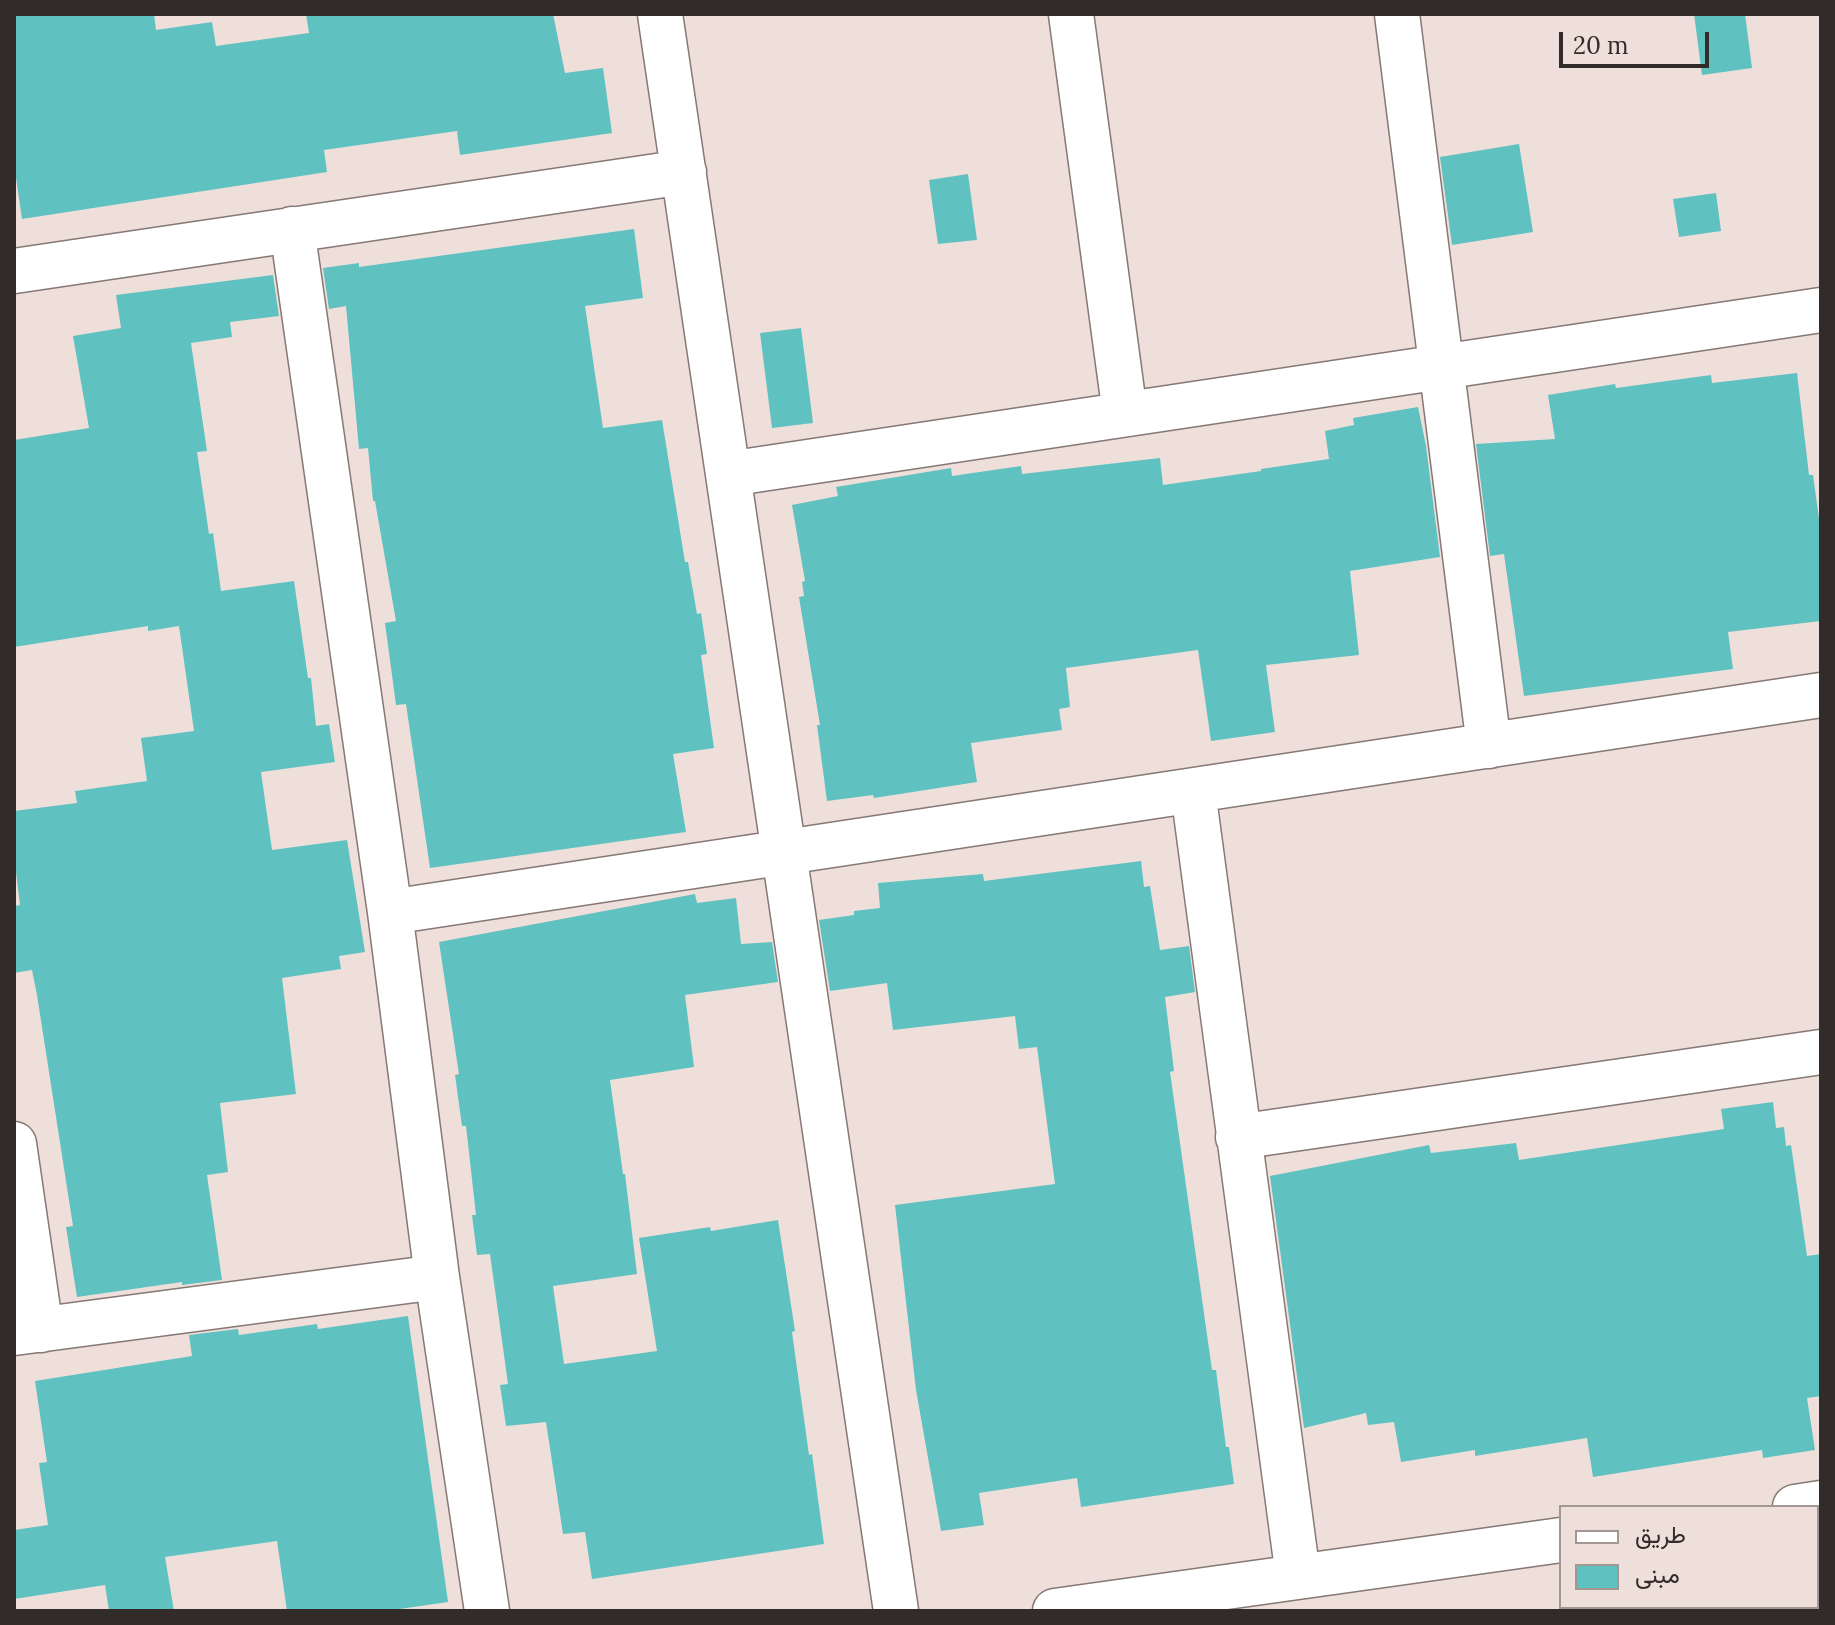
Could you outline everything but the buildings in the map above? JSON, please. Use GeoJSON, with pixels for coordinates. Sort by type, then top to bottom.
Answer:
{"type":"FeatureCollection","features":[{"type":"Feature","properties":{"kind":"street"},"geometry":{"type":"LineString","coordinates":[[660,14],[896,1611]]}},
{"type":"Feature","properties":{"kind":"street"},"geometry":{"type":"LineString","coordinates":[[1071,14],[1125,414]]}},
{"type":"Feature","properties":{"kind":"street"},"geometry":{"type":"LineString","coordinates":[[1397,14],[1489,746]]}},
{"type":"Feature","properties":{"kind":"street"},"geometry":{"type":"LineString","coordinates":[[14,271],[684,172]]}},
{"type":"Feature","properties":{"kind":"street"},"geometry":{"type":"LineString","coordinates":[[292,229],[390,912],[437,1277],[487,1611]]}},
{"type":"Feature","properties":{"kind":"street"},"geometry":{"type":"LineString","coordinates":[[728,474],[1821,310]]}},
{"type":"Feature","properties":{"kind":"street"},"geometry":{"type":"LineString","coordinates":[[390,912],[1821,695]]}},
{"type":"Feature","properties":{"kind":"street"},"geometry":{"type":"LineString","coordinates":[[1193,791],[1298,1576]]}},
{"type":"Feature","properties":{"kind":"street"},"geometry":{"type":"LineString","coordinates":[[1238,1137],[1821,1052]]}},
{"type":"Feature","properties":{"kind":"street"},"geometry":{"type":"LineString","coordinates":[[14,1144],[27,1331],[437,1277]]}},
{"type":"Feature","properties":{"kind":"street"},"geometry":{"type":"LineString","coordinates":[[1055,1611],[1559,1540]]}}]}
